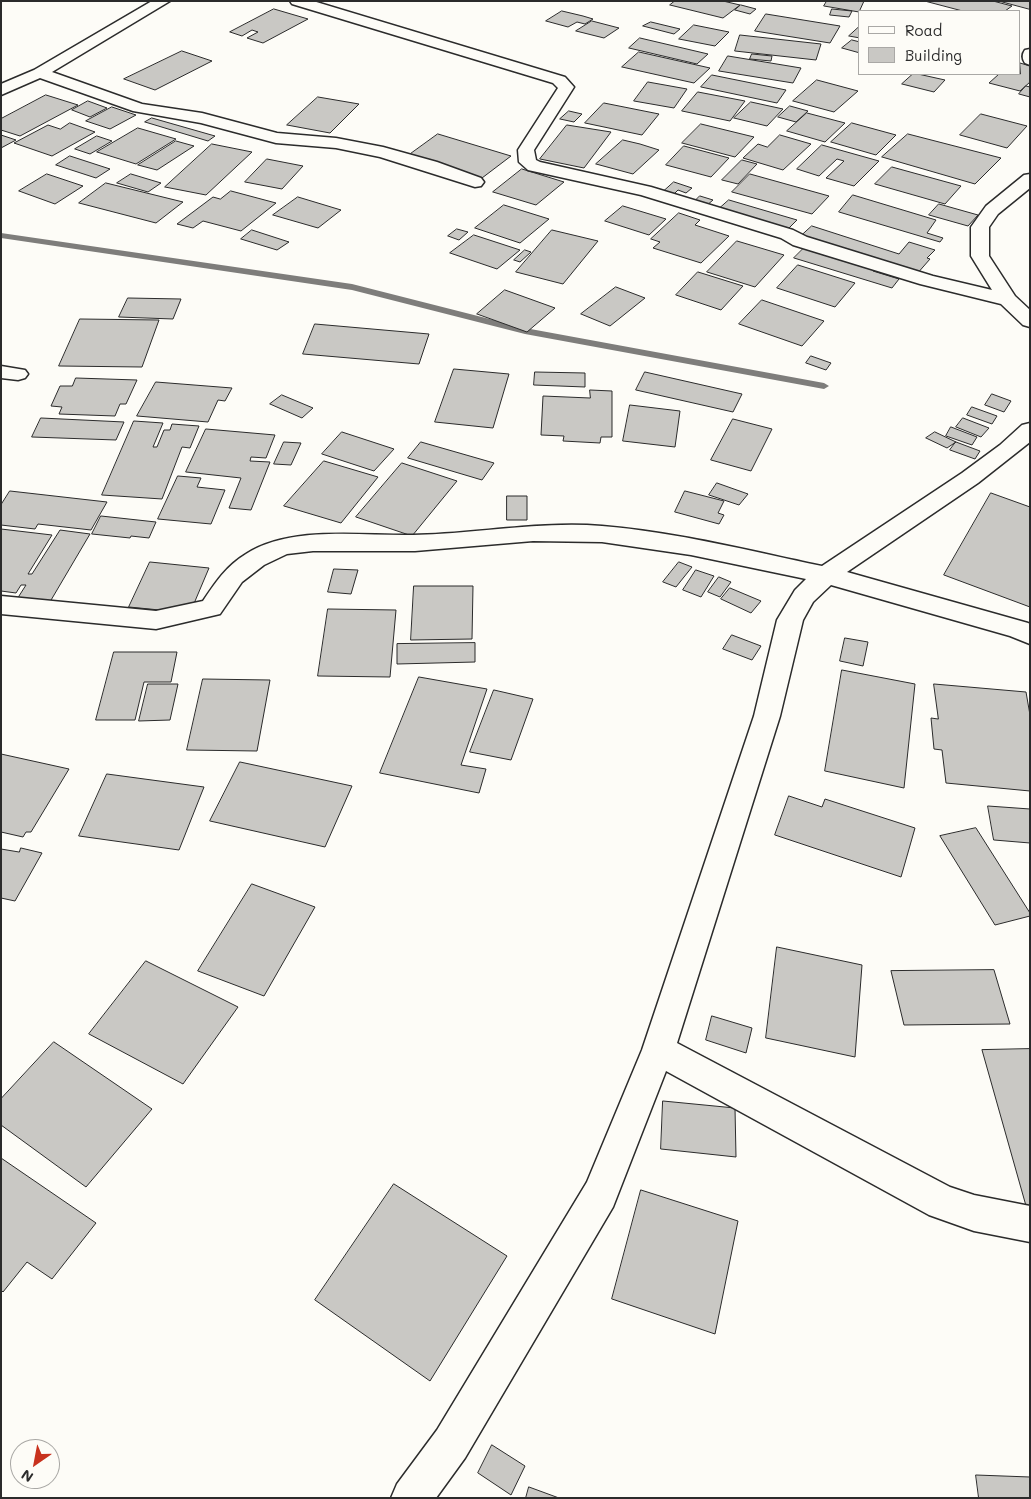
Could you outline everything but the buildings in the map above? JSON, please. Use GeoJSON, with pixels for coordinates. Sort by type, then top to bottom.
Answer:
{"type":"FeatureCollection","features":[{"type":"Feature","properties":{"kind":"street"},"geometry":{"type":"LineString","coordinates":[[1,90],[39,73],[163,1]]}},
{"type":"Feature","properties":{"kind":"street"},"geometry":{"type":"LineString","coordinates":[[297,1],[559,80],[566,87],[526,150],[528,162],[534,166],[645,191],[787,234],[800,241],[927,280],[1008,300]]}},
{"type":"Feature","properties":{"kind":"street"},"geometry":{"type":"LineString","coordinates":[[1030,53],[1030,60]]}},
{"type":"Feature","properties":{"kind":"street"},"geometry":{"type":"LineString","coordinates":[[39,73],[139,108],[202,118],[276,138],[326,142],[383,152],[431,166],[475,182]]}},
{"type":"Feature","properties":{"kind":"street"},"geometry":{"type":"LineString","coordinates":[[1030,179],[992,210],[980,227],[980,256],[1008,300],[1030,321]]}},
{"type":"Feature","properties":{"kind":"street"},"geometry":{"type":"LineString","coordinates":[[411,1498],[451,1444],[600,1194],[658,1050],[767,716],[790,620],[804,596],[826,575],[970,478],[1008,450],[1030,430]]}},
{"type":"Feature","properties":{"kind":"street"},"geometry":{"type":"LineString","coordinates":[[1,605],[156,620],[212,608],[233,576],[255,559],[283,547],[313,543],[415,543],[533,533],[602,534],[691,547],[826,575],[1018,629],[1030,635]]}},
{"type":"Feature","properties":{"kind":"street"},"geometry":{"type":"LineString","coordinates":[[658,1050],[942,1202],[974,1213],[1030,1224]]}},
{"type":"Feature","properties":{"kind":"waterway"},"geometry":{"type":"LineString","coordinates":[[1,235],[18,236],[214,268],[352,287],[525,331],[824,386]]}}]}
